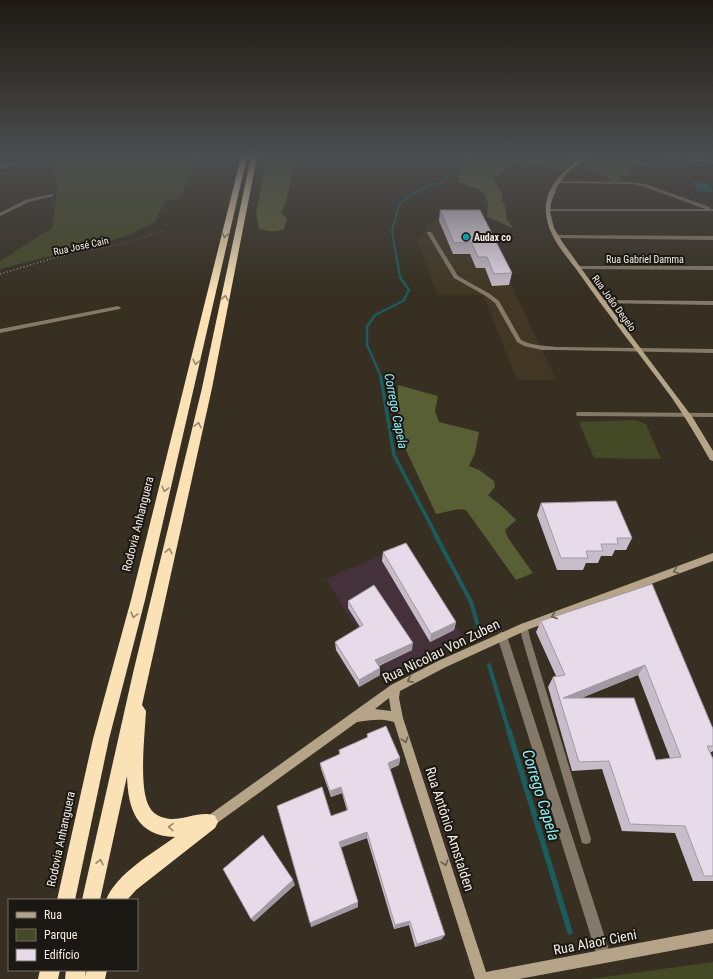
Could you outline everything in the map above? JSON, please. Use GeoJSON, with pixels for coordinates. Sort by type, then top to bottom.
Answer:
{"type":"FeatureCollection","features":[{"type":"Feature","properties":{"kind":"highway","name":"Rodovia Anhanguera"},"geometry":{"type":"LineString","coordinates":[[66,899],[101,739],[138,600],[180,430],[233,203]]}},
{"type":"Feature","properties":{"kind":"highway"},"geometry":{"type":"LineString","coordinates":[[91,899],[206,388],[245,203]]}},
{"type":"Feature","properties":{"kind":"highway"},"geometry":{"type":"LineString","coordinates":[[141,673],[136,752],[136,783],[142,812],[147,819],[162,827],[185,827],[209,822]]}},
{"type":"Feature","properties":{"kind":"highway"},"geometry":{"type":"LineString","coordinates":[[116,899],[121,890],[129,883],[209,822]]}},
{"type":"Feature","properties":{"kind":"main road","name":"Rua João Degelo"},"geometry":{"type":"LineString","coordinates":[[549,203],[548,210],[549,220],[557,237],[602,302],[688,415],[702,435],[713,458]]}},
{"type":"Feature","properties":{"kind":"main road","name":"Rua Nicolau Von Zuben"},"geometry":{"type":"LineString","coordinates":[[209,822],[394,688],[502,636],[713,557]]}},
{"type":"Feature","properties":{"kind":"main road","name":"Rua Antônio Amstalden"},"geometry":{"type":"LineString","coordinates":[[394,688],[394,698],[398,718],[483,979]]}},
{"type":"Feature","properties":{"kind":"main road"},"geometry":{"type":"LineString","coordinates":[[349,720],[377,713],[384,713],[398,718]]}},
{"type":"Feature","properties":{"kind":"main road","name":"Rua Alaor Cieni"},"geometry":{"type":"LineString","coordinates":[[483,979],[713,936]]}},
{"type":"Feature","properties":{"kind":"street"},"geometry":{"type":"LineString","coordinates":[[0,215],[3,212],[23,203]]}},
{"type":"Feature","properties":{"kind":"street"},"geometry":{"type":"LineString","coordinates":[[693,203],[713,210]]}},
{"type":"Feature","properties":{"kind":"street"},"geometry":{"type":"LineString","coordinates":[[548,210],[713,210]]}},
{"type":"Feature","properties":{"kind":"street"},"geometry":{"type":"LineString","coordinates":[[557,237],[713,238]]}},
{"type":"Feature","properties":{"kind":"street","name":"Rua Gabriel Damma"},"geometry":{"type":"LineString","coordinates":[[578,268],[713,268]]}},
{"type":"Feature","properties":{"kind":"street"},"geometry":{"type":"LineString","coordinates":[[602,302],[713,303]]}},
{"type":"Feature","properties":{"kind":"street"},"geometry":{"type":"LineString","coordinates":[[560,349],[713,351]]}},
{"type":"Feature","properties":{"kind":"street"},"geometry":{"type":"LineString","coordinates":[[580,414],[713,415]]}},
{"type":"Feature","properties":{"kind":"street"},"geometry":{"type":"LineString","coordinates":[[502,636],[604,956]]}},
{"type":"Feature","properties":{"kind":"lane"},"geometry":{"type":"LineString","coordinates":[[429,233],[456,277],[488,295],[497,302],[518,341],[532,346],[560,349]]}},
{"type":"Feature","properties":{"kind":"lane"},"geometry":{"type":"LineString","coordinates":[[0,331],[118,308]]}},
{"type":"Feature","properties":{"kind":"lane"},"geometry":{"type":"LineString","coordinates":[[524,627],[586,839]]}},
{"type":"Feature","properties":{"kind":"path","name":"Rua José Cain"},"geometry":{"type":"LineString","coordinates":[[0,274],[72,254],[126,243],[165,230]]}},
{"type":"Feature","properties":{"kind":"shaded area"},"geometry":{"type":"Polygon","coordinates":[[[477,211],[556,380],[517,380],[483,295],[437,295],[417,239],[423,237],[426,225],[449,214],[477,211]]]}},
{"type":"Feature","properties":{"kind":"shaded area"},"geometry":{"type":"Polygon","coordinates":[[[404,545],[461,635],[389,680],[326,579],[404,545]]]}},
{"type":"Feature","properties":{"kind":"green space"},"geometry":{"type":"Polygon","coordinates":[[[55,203],[164,203],[155,222],[124,237],[0,269],[0,261],[52,228],[55,203]]]}},
{"type":"Feature","properties":{"kind":"green space"},"geometry":{"type":"Polygon","coordinates":[[[258,203],[285,203],[281,213],[287,219],[284,229],[278,231],[268,231],[259,229],[256,213],[258,203]]]}},
{"type":"Feature","properties":{"kind":"green space"},"geometry":{"type":"Polygon","coordinates":[[[487,203],[503,203],[505,205],[507,220],[513,227],[512,228],[487,217],[487,203]]]}},
{"type":"Feature","properties":{"kind":"green space"},"geometry":{"type":"Polygon","coordinates":[[[398,385],[438,396],[435,411],[439,422],[479,432],[475,453],[469,466],[479,470],[494,481],[495,487],[488,495],[516,520],[505,530],[508,538],[533,573],[516,580],[466,510],[459,509],[436,514],[398,433],[398,385]]]}},
{"type":"Feature","properties":{"kind":"green space"},"geometry":{"type":"Polygon","coordinates":[[[634,420],[646,424],[661,459],[594,458],[579,422],[634,420]]]}},
{"type":"Feature","properties":{"kind":"green space"},"geometry":{"type":"Polygon","coordinates":[[[713,962],[713,979],[590,979],[713,962]]]}},
{"type":"Feature","properties":{"kind":"building"},"geometry":{"type":"Polygon","coordinates":[[[440,210],[480,210],[512,273],[494,274],[487,257],[478,257],[471,242],[454,243],[440,210]]]}},
{"type":"Feature","properties":{"kind":"building"},"geometry":{"type":"Polygon","coordinates":[[[616,501],[632,538],[617,538],[618,544],[601,544],[603,551],[586,551],[588,558],[561,558],[541,503],[616,501]]]}},
{"type":"Feature","properties":{"kind":"building"},"geometry":{"type":"Polygon","coordinates":[[[406,543],[456,622],[431,634],[383,552],[406,543]]]}},
{"type":"Feature","properties":{"kind":"building"},"geometry":{"type":"Polygon","coordinates":[[[652,584],[713,729],[713,746],[707,746],[713,759],[713,876],[704,876],[685,826],[630,824],[609,761],[579,762],[553,677],[565,675],[541,621],[652,584]],[[645,665],[563,698],[634,698],[656,760],[681,757],[645,665]]]}},
{"type":"Feature","properties":{"kind":"building"},"geometry":{"type":"Polygon","coordinates":[[[374,585],[413,643],[375,660],[380,668],[359,680],[335,642],[363,625],[348,601],[374,585]]]}},
{"type":"Feature","properties":{"kind":"building"},"geometry":{"type":"Polygon","coordinates":[[[386,726],[400,758],[388,763],[445,935],[417,944],[410,921],[395,925],[367,832],[339,842],[358,902],[310,923],[277,806],[322,787],[331,816],[348,810],[341,787],[330,791],[320,763],[340,754],[339,750],[368,737],[367,734],[386,726]]]}},
{"type":"Feature","properties":{"kind":"building"},"geometry":{"type":"Polygon","coordinates":[[[263,835],[293,880],[251,919],[223,869],[263,835]]]}},
{"type":"Feature","properties":{"kind":"waterway","name":"Corrego Capela"},"geometry":{"type":"LineString","coordinates":[[396,255],[392,231],[399,204],[401,203]]}},
{"type":"Feature","properties":{"kind":"waterway","name":"Corrego Capela"},"geometry":{"type":"LineString","coordinates":[[382,379],[367,345],[367,327],[375,315],[403,301],[409,290],[400,277],[396,254]]}},
{"type":"Feature","properties":{"kind":"waterway","name":"Corrego Capela"},"geometry":{"type":"LineString","coordinates":[[381,378],[394,455],[436,535]]}},
{"type":"Feature","properties":{"kind":"waterway","name":"Corrego Capela"},"geometry":{"type":"LineString","coordinates":[[435,534],[471,602],[478,626]]}},
{"type":"Feature","properties":{"kind":"waterway","name":"Corrego Capela"},"geometry":{"type":"LineString","coordinates":[[489,665],[509,732]]}},
{"type":"Feature","properties":{"kind":"waterway","name":"Corrego Capela"},"geometry":{"type":"LineString","coordinates":[[509,731],[570,932]]}},
{"type":"Feature","properties":{"kind":"place","name":"Audax co"},"geometry":{"type":"Point","coordinates":[466,237]}}]}
